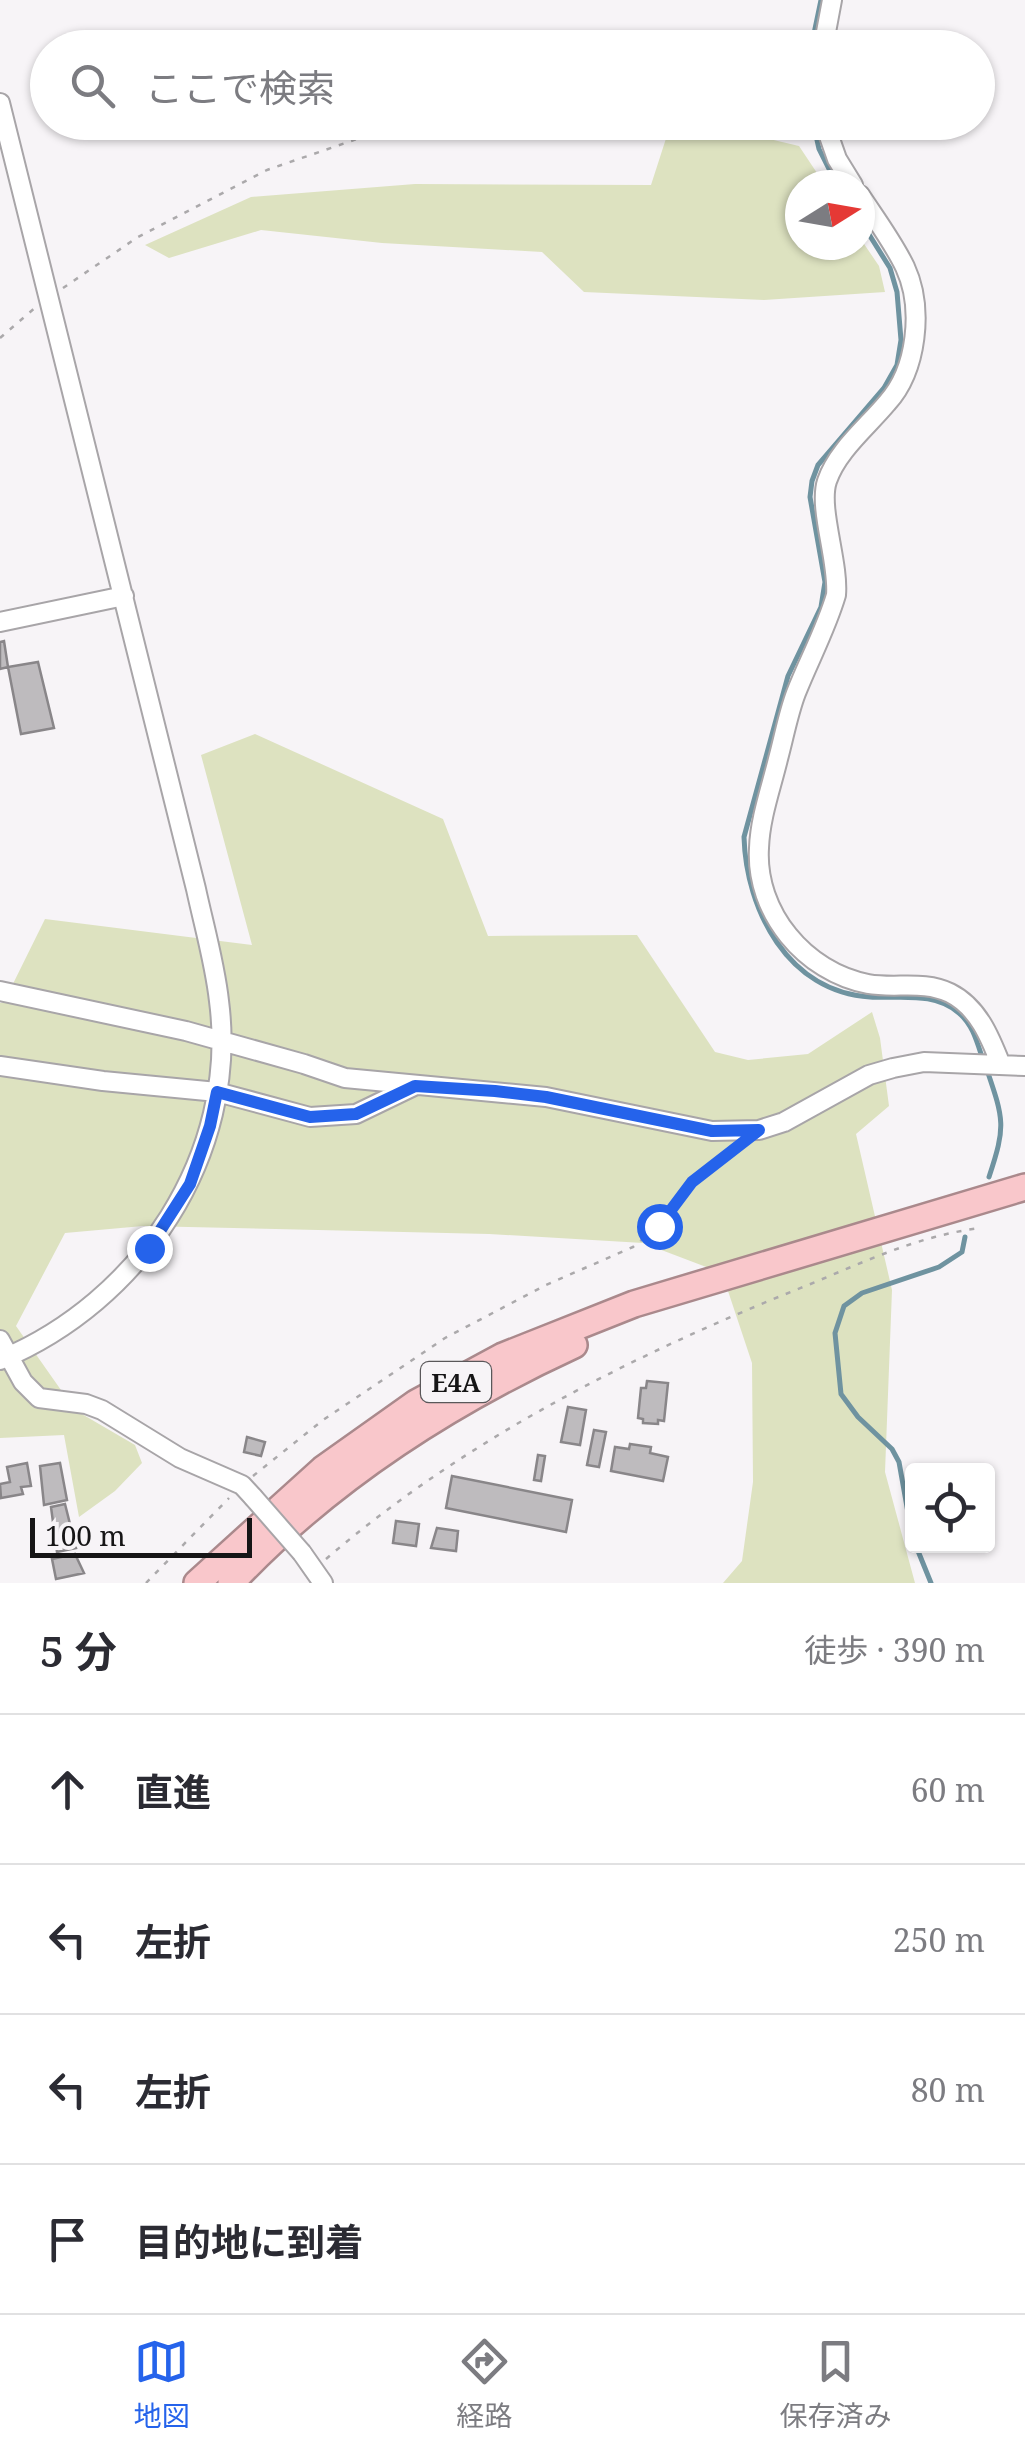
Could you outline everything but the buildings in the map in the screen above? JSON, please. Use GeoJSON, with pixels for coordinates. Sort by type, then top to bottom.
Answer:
{"type":"FeatureCollection","features":[{"type":"Feature","properties":{"kind":"highway","name":"E4A"},"geometry":{"type":"LineString","coordinates":[[198,1583],[322,1469],[416,1404],[503,1356],[634,1304],[1025,1188]]}},
{"type":"Feature","properties":{"kind":"highway","name":"E4A"},"geometry":{"type":"LineString","coordinates":[[231,1583],[333,1490],[428,1422],[514,1373],[637,1316],[763,1265]]}},
{"type":"Feature","properties":{"kind":"street"},"geometry":{"type":"LineString","coordinates":[[826,30],[832,0]]}},
{"type":"Feature","properties":{"kind":"street"},"geometry":{"type":"LineString","coordinates":[[0,102],[196,889],[220,1002],[221,1042],[210,1126],[190,1184],[149,1248],[110,1292],[54,1334],[3,1352],[38,1398],[102,1410],[180,1458],[247,1491],[318,1577]]}},
{"type":"Feature","properties":{"kind":"street"},"geometry":{"type":"LineString","coordinates":[[830,140],[844,170]]}},
{"type":"Feature","properties":{"kind":"street"},"geometry":{"type":"LineString","coordinates":[[875,219],[906,268],[912,292],[914,352],[897,392],[843,454],[825,485],[838,577],[836,594],[794,696],[763,819],[759,867],[774,916],[805,954],[844,977],[867,984],[916,984],[951,994],[980,1019],[998,1065]]}},
{"type":"Feature","properties":{"kind":"street"},"geometry":{"type":"LineString","coordinates":[[0,622],[124,596]]}},
{"type":"Feature","properties":{"kind":"street"},"geometry":{"type":"LineString","coordinates":[[0,991],[221,1042],[345,1078],[546,1097],[712,1131],[759,1130],[802,1114],[869,1075],[924,1062],[1025,1066]]}},
{"type":"Feature","properties":{"kind":"street"},"geometry":{"type":"LineString","coordinates":[[0,1066],[217,1092],[310,1117],[356,1114],[415,1086]]}},
{"type":"Feature","properties":{"kind":"path"},"geometry":{"type":"LineString","coordinates":[[61,290],[138,236],[267,170],[354,140]]}},
{"type":"Feature","properties":{"kind":"path"},"geometry":{"type":"LineString","coordinates":[[0,338],[46,300]]}},
{"type":"Feature","properties":{"kind":"path"},"geometry":{"type":"LineString","coordinates":[[146,1583],[323,1420],[445,1338],[546,1285],[633,1247],[659,1226],[692,1182],[759,1130]]}},
{"type":"Feature","properties":{"kind":"path"},"geometry":{"type":"LineString","coordinates":[[318,1577],[377,1517],[472,1449],[681,1337],[927,1239],[981,1228]]}},
{"type":"Feature","properties":{"kind":"green space"},"geometry":{"type":"Polygon","coordinates":[[[666,140],[773,140],[799,146],[815,170],[785,170],[785,260],[875,260],[885,292],[764,300],[584,292],[542,252],[382,243],[261,230],[169,258],[145,245],[251,197],[415,184],[651,185],[666,140]]]}},
{"type":"Feature","properties":{"kind":"green space"},"geometry":{"type":"Polygon","coordinates":[[[255,734],[443,819],[488,936],[637,935],[715,1052],[748,1060],[808,1054],[872,1012],[880,1038],[889,1106],[856,1134],[892,1290],[885,1472],[915,1583],[723,1583],[742,1561],[753,1482],[752,1363],[722,1273],[643,1243],[489,1234],[143,1226],[65,1233],[16,1326],[75,1410],[135,1445],[142,1463],[115,1491],[79,1517],[64,1435],[0,1438],[0,1003],[4,1002],[45,919],[252,945],[201,755],[255,734]]]}},
{"type":"Feature","properties":{"kind":"waterway"},"geometry":{"type":"LineString","coordinates":[[815,30],[821,0]]}},
{"type":"Feature","properties":{"kind":"waterway"},"geometry":{"type":"LineString","coordinates":[[817,140],[830,170]]}},
{"type":"Feature","properties":{"kind":"waterway"},"geometry":{"type":"LineString","coordinates":[[875,244],[890,268],[897,292],[901,340],[897,365],[884,388],[818,465],[812,481],[810,497],[825,582],[821,607],[788,676],[744,837],[747,865],[763,918],[795,963],[816,980],[841,992],[928,999],[949,1006],[968,1023],[983,1060]]}},
{"type":"Feature","properties":{"kind":"waterway"},"geometry":{"type":"LineString","coordinates":[[987,1070],[1001,1123],[989,1177]]}},
{"type":"Feature","properties":{"kind":"waterway"},"geometry":{"type":"LineString","coordinates":[[905,1496],[899,1462],[892,1449],[858,1417],[841,1394],[835,1333],[844,1306],[862,1293],[939,1267],[962,1252],[965,1237]]}},
{"type":"Feature","properties":{"kind":"waterway"},"geometry":{"type":"LineString","coordinates":[[919,1553],[931,1583]]}},
{"type":"Feature","properties":{"kind":"route"},"geometry":{"type":"LineString","coordinates":[[149,1248],[190,1184],[217,1092],[310,1117],[356,1114],[415,1086],[495,1091],[546,1097],[712,1131],[759,1130],[692,1182],[659,1226]]}}]}
